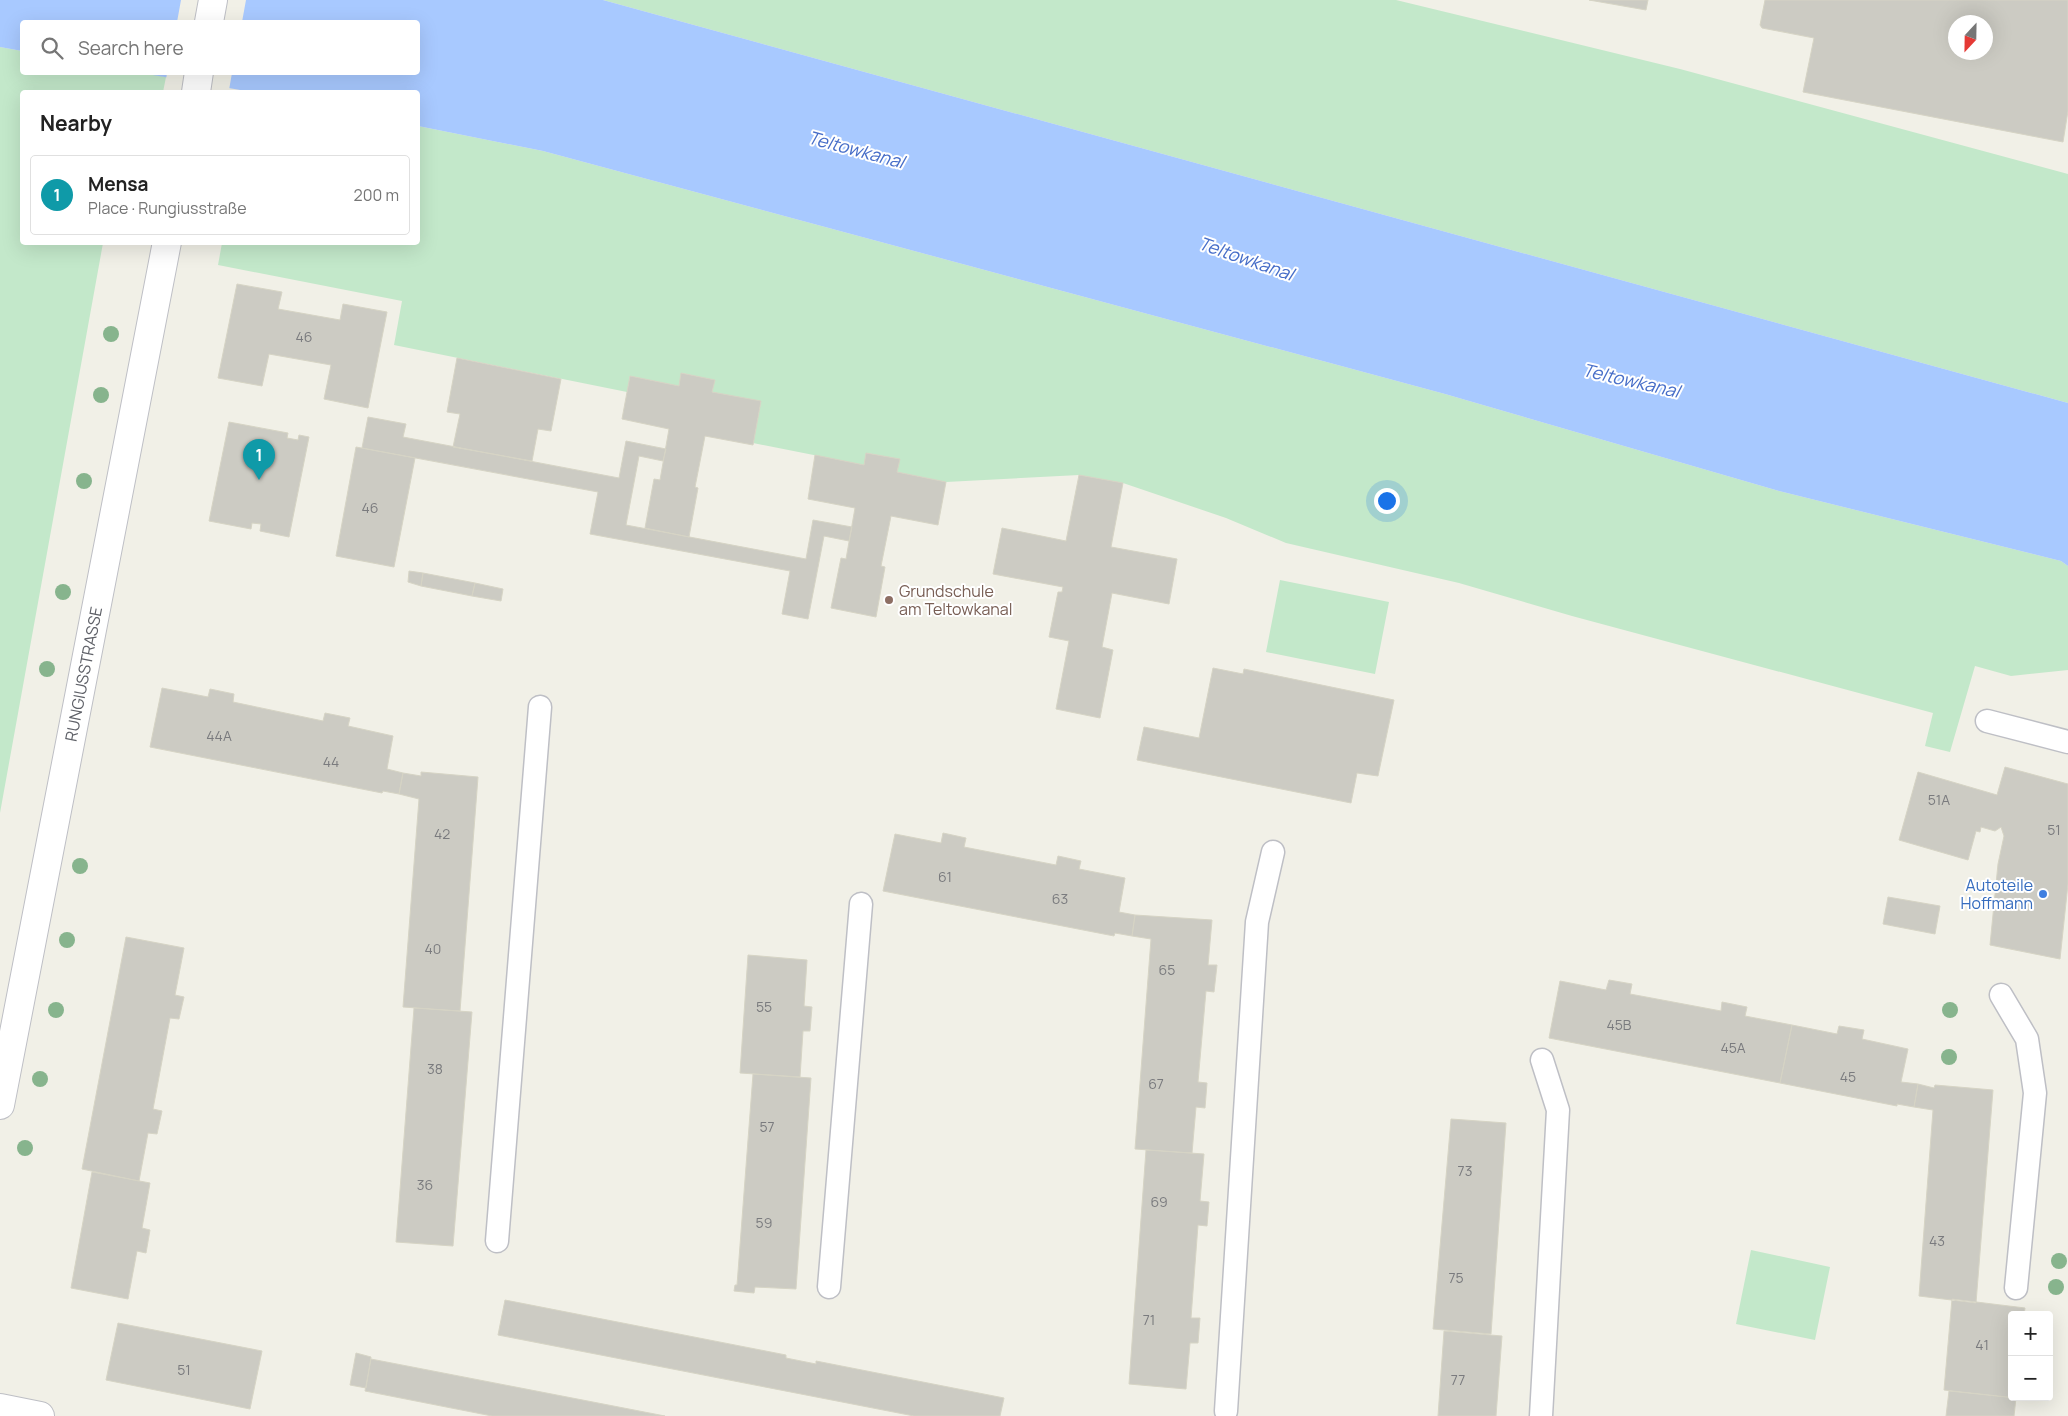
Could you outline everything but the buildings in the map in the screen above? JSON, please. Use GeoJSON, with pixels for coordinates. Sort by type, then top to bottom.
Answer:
{"type":"FeatureCollection","features":[{"type":"Feature","properties":{"kind":"street"},"geometry":{"type":"LineString","coordinates":[[209,20],[213,0]]}},
{"type":"Feature","properties":{"kind":"street"},"geometry":{"type":"LineString","coordinates":[[196,90],[199,75]]}},
{"type":"Feature","properties":{"kind":"street","name":"RUNGIUSSTRASSE"},"geometry":{"type":"LineString","coordinates":[[0,1105],[166,245]]}},
{"type":"Feature","properties":{"kind":"street"},"geometry":{"type":"LineString","coordinates":[[0,1408],[40,1416]]}},
{"type":"Feature","properties":{"kind":"lane"},"geometry":{"type":"LineString","coordinates":[[497,1241],[540,707]]}},
{"type":"Feature","properties":{"kind":"lane"},"geometry":{"type":"LineString","coordinates":[[1987,721],[2068,742]]}},
{"type":"Feature","properties":{"kind":"lane"},"geometry":{"type":"LineString","coordinates":[[1226,1411],[1257,922],[1273,852]]}},
{"type":"Feature","properties":{"kind":"lane"},"geometry":{"type":"LineString","coordinates":[[829,1287],[861,904]]}},
{"type":"Feature","properties":{"kind":"lane"},"geometry":{"type":"LineString","coordinates":[[2001,995],[2027,1039],[2035,1092],[2016,1288]]}},
{"type":"Feature","properties":{"kind":"lane"},"geometry":{"type":"LineString","coordinates":[[1541,1416],[1558,1110],[1542,1060]]}},
{"type":"Feature","properties":{"kind":"green space"},"geometry":{"type":"Polygon","coordinates":[[[603,0],[1396,0],[1680,69],[2068,174],[2068,403],[603,0]]]}},
{"type":"Feature","properties":{"kind":"green space"},"geometry":{"type":"Polygon","coordinates":[[[0,47],[20,51],[20,75],[156,75],[166,77],[163,90],[20,90],[20,245],[103,245],[0,813],[0,47]]]}},
{"type":"Feature","properties":{"kind":"green space"},"geometry":{"type":"Polygon","coordinates":[[[420,126],[543,151],[1445,394],[1779,491],[2061,561],[2068,566],[2068,670],[2011,676],[1975,666],[1950,752],[1925,746],[1933,713],[1572,616],[1459,583],[1286,543],[1226,518],[1123,483],[1079,475],[946,482],[897,472],[899,459],[867,453],[864,465],[753,443],[761,402],[712,392],[714,380],[682,373],[679,386],[630,376],[627,392],[394,345],[402,301],[218,265],[222,245],[420,245],[420,126]]]}},
{"type":"Feature","properties":{"kind":"green space"},"geometry":{"type":"Polygon","coordinates":[[[1280,580],[1389,602],[1375,674],[1266,652],[1280,580]]]}},
{"type":"Feature","properties":{"kind":"green space"},"geometry":{"type":"Polygon","coordinates":[[[1751,1250],[1830,1267],[1815,1340],[1736,1324],[1751,1250]]]}},
{"type":"Feature","properties":{"kind":"water","name":"Teltowkanal"},"geometry":{"type":"Polygon","coordinates":[[[0,0],[603,0],[2068,403],[2068,566],[2061,561],[1779,491],[1445,394],[543,151],[420,126],[420,90],[240,90],[153,75],[420,75],[420,20],[20,20],[20,51],[0,47],[0,0]]]}},
{"type":"Feature","properties":{"kind":"pier"},"geometry":{"type":"Polygon","coordinates":[[[181,0],[246,0],[242,20],[177,20],[181,0]]]}},
{"type":"Feature","properties":{"kind":"pier"},"geometry":{"type":"Polygon","coordinates":[[[167,75],[232,75],[229,90],[166,80],[167,75]]]}},
{"type":"Feature","properties":{"kind":"place","name":"Mensa"},"geometry":{"type":"Point","coordinates":[259,480]}},
{"type":"Feature","properties":{"kind":"place","name":"Grundschule am Teltowkanal"},"geometry":{"type":"Point","coordinates":[889,600]}},
{"type":"Feature","properties":{"kind":"place","name":"Autoteile Hoffmann"},"geometry":{"type":"Point","coordinates":[2043,894]}}]}
